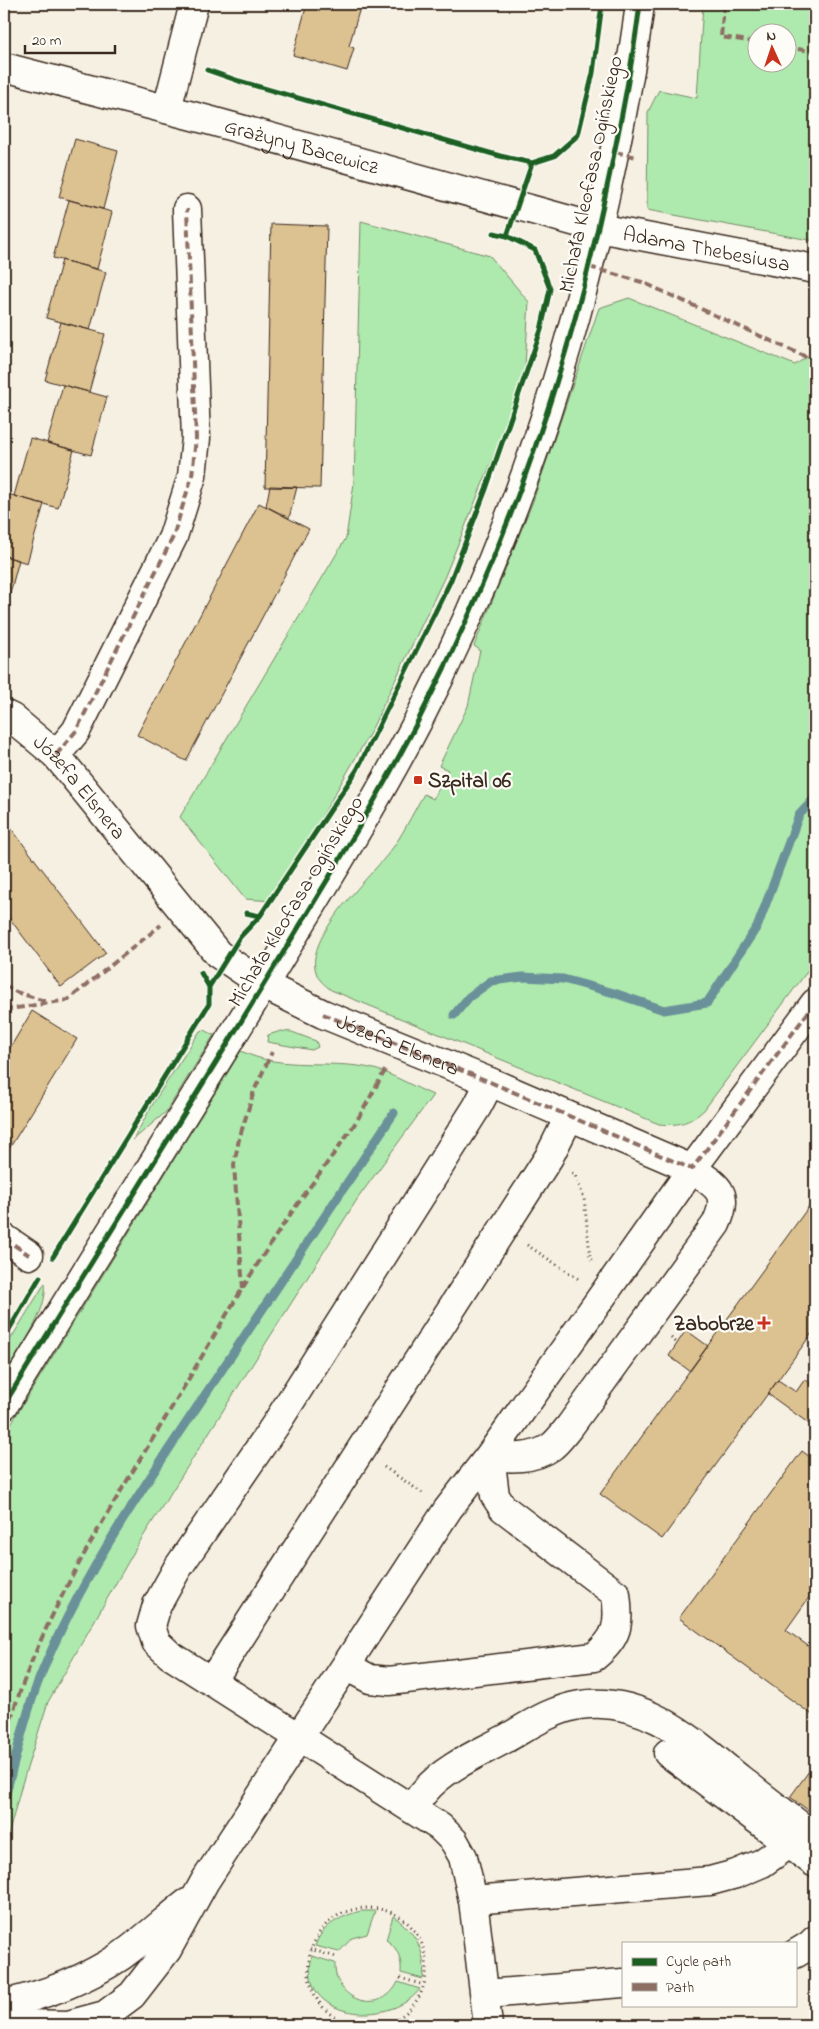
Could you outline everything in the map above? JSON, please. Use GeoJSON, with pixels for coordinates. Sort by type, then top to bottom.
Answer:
{"type":"FeatureCollection","features":[{"type":"Feature","properties":{"kind":"street"},"geometry":{"type":"LineString","coordinates":[[167,109],[194,4]]}},
{"type":"Feature","properties":{"kind":"street","name":"Michała Kleofasa Ogińskiego"},"geometry":{"type":"LineString","coordinates":[[4,1405],[264,985],[369,811],[420,717],[474,602],[519,495],[556,385],[598,228],[624,107],[640,4]]}},
{"type":"Feature","properties":{"kind":"street","name":"Grażyny Bacewicz"},"geometry":{"type":"LineString","coordinates":[[4,68],[167,109],[598,228]]}},
{"type":"Feature","properties":{"kind":"street"},"geometry":{"type":"LineString","coordinates":[[56,756],[76,731],[173,537],[192,476],[196,438],[187,209]]}},
{"type":"Feature","properties":{"kind":"street","name":"Adama Thebesiusa"},"geometry":{"type":"LineString","coordinates":[[598,228],[815,269]]}},
{"type":"Feature","properties":{"kind":"street","name":"Józefa Elsnera"},"geometry":{"type":"LineString","coordinates":[[4,714],[12,718],[56,756],[218,954],[264,985],[330,1018],[490,1082],[692,1169],[714,1184],[722,1197],[723,1210],[716,1224],[570,1426],[551,1447],[527,1456],[508,1458],[490,1455]]}},
{"type":"Feature","properties":{"kind":"street"},"geometry":{"type":"LineString","coordinates":[[4,2020],[20,2024],[68,2025],[112,2020],[132,1995],[166,1950],[196,1895],[448,1509],[490,1455],[692,1169],[815,1003]]}},
{"type":"Feature","properties":{"kind":"street"},"geometry":{"type":"LineString","coordinates":[[488,2025],[486,1994],[473,1900],[463,1857],[454,1841],[440,1827],[170,1655],[156,1642],[151,1626],[157,1605],[176,1570],[281,1416],[477,1107],[490,1082]]}},
{"type":"Feature","properties":{"kind":"street"},"geometry":{"type":"LineString","coordinates":[[212,1681],[549,1157],[569,1116]]}},
{"type":"Feature","properties":{"kind":"street"},"geometry":{"type":"LineString","coordinates":[[4,1238],[29,1255]]}},
{"type":"Feature","properties":{"kind":"street"},"geometry":{"type":"LineString","coordinates":[[346,1666],[370,1680],[389,1681],[594,1657],[608,1646],[616,1631],[619,1617],[616,1594],[504,1508],[495,1496],[490,1455]]}},
{"type":"Feature","properties":{"kind":"street"},"geometry":{"type":"LineString","coordinates":[[412,1809],[426,1790],[445,1773],[552,1713],[580,1705],[608,1704],[634,1708],[655,1717],[698,1744],[767,1801],[815,1837]]}},
{"type":"Feature","properties":{"kind":"street"},"geometry":{"type":"LineString","coordinates":[[668,1753],[815,1863]]}},
{"type":"Feature","properties":{"kind":"street"},"geometry":{"type":"LineString","coordinates":[[473,1900],[710,1881],[736,1874],[762,1863],[789,1844]]}},
{"type":"Feature","properties":{"kind":"street"},"geometry":{"type":"LineString","coordinates":[[4,2004],[55,1990],[88,1976],[121,1956],[196,1895]]}},
{"type":"Feature","properties":{"kind":"street"},"geometry":{"type":"LineString","coordinates":[[796,1953],[810,1946],[815,1940]]}},
{"type":"Feature","properties":{"kind":"street"},"geometry":{"type":"LineString","coordinates":[[486,1994],[622,1983]]}},
{"type":"Feature","properties":{"kind":"path"},"geometry":{"type":"LineString","coordinates":[[567,1169],[575,1175],[584,1198],[590,1255],[607,1290]]}},
{"type":"Feature","properties":{"kind":"path"},"geometry":{"type":"LineString","coordinates":[[360,1451],[448,1509]]}},
{"type":"Feature","properties":{"kind":"path"},"geometry":{"type":"LineString","coordinates":[[353,2025],[332,2016],[314,1995],[308,1968],[310,1950],[325,1926],[340,1915],[367,1908],[386,1911],[410,1926],[422,1943],[427,1962],[424,1985],[412,2007],[397,2020],[382,2025]]}},
{"type":"Feature","properties":{"kind":"path"},"geometry":{"type":"LineString","coordinates":[[310,1950],[336,1957]]}},
{"type":"Feature","properties":{"kind":"path"},"geometry":{"type":"LineString","coordinates":[[400,1978],[424,1985]]}},
{"type":"Feature","properties":{"kind":"green space"},"geometry":{"type":"Polygon","coordinates":[[[703,4],[815,4],[815,241],[647,210],[648,112],[659,90],[697,98],[703,4]]]}},
{"type":"Feature","properties":{"kind":"green space"},"geometry":{"type":"Polygon","coordinates":[[[361,221],[490,256],[529,302],[524,382],[445,576],[370,733],[273,901],[245,899],[180,817],[346,538],[354,483],[361,221]]]}},
{"type":"Feature","properties":{"kind":"green space"},"geometry":{"type":"Polygon","coordinates":[[[629,298],[795,365],[815,351],[815,961],[704,1110],[689,1121],[672,1124],[659,1124],[331,990],[317,975],[315,958],[319,943],[328,926],[353,893],[393,847],[424,794],[433,799],[448,770],[439,766],[468,706],[480,650],[474,646],[533,501],[599,308],[629,298]]]}},
{"type":"Feature","properties":{"kind":"green space"},"geometry":{"type":"Polygon","coordinates":[[[205,1030],[214,1035],[166,1112],[133,1140],[155,1100],[200,1031],[205,1030]]]}},
{"type":"Feature","properties":{"kind":"green space"},"geometry":{"type":"Polygon","coordinates":[[[281,1031],[292,1032],[316,1041],[318,1047],[312,1050],[267,1042],[268,1035],[281,1031]]]}},
{"type":"Feature","properties":{"kind":"green space"},"geometry":{"type":"Polygon","coordinates":[[[241,1051],[272,1061],[338,1064],[370,1068],[393,1076],[433,1095],[358,1198],[139,1543],[48,1702],[22,1784],[4,1851],[4,1435],[241,1051]]]}},
{"type":"Feature","properties":{"kind":"green space"},"geometry":{"type":"Polygon","coordinates":[[[45,1283],[45,1294],[37,1318],[4,1375],[4,1350],[45,1283]]]}},
{"type":"Feature","properties":{"kind":"green space"},"geometry":{"type":"Polygon","coordinates":[[[361,1911],[375,1911],[367,1934],[352,1938],[339,1952],[315,1946],[322,1932],[333,1922],[361,1911]]]}},
{"type":"Feature","properties":{"kind":"green space"},"geometry":{"type":"Polygon","coordinates":[[[393,1916],[408,1928],[418,1943],[423,1960],[423,1979],[401,1973],[401,1963],[398,1954],[394,1946],[386,1940],[393,1916]]]}},
{"type":"Feature","properties":{"kind":"green space"},"geometry":{"type":"Polygon","coordinates":[[[312,1956],[335,1963],[336,1976],[342,1987],[359,2000],[381,1999],[390,1993],[398,1982],[420,1989],[406,2002],[388,2010],[368,2013],[349,2011],[331,2005],[318,1994],[311,1977],[312,1956]]]}},
{"type":"Feature","properties":{"kind":"building"},"geometry":{"type":"Polygon","coordinates":[[[307,4],[361,4],[349,46],[354,48],[347,71],[293,55],[307,4]]]}},
{"type":"Feature","properties":{"kind":"building"},"geometry":{"type":"Polygon","coordinates":[[[75,139],[118,151],[103,209],[59,197],[75,139]]]}},
{"type":"Feature","properties":{"kind":"building"},"geometry":{"type":"Polygon","coordinates":[[[69,200],[112,212],[97,269],[53,258],[69,200]]]}},
{"type":"Feature","properties":{"kind":"building"},"geometry":{"type":"Polygon","coordinates":[[[271,224],[327,226],[320,488],[265,487],[271,224]]]}},
{"type":"Feature","properties":{"kind":"building"},"geometry":{"type":"Polygon","coordinates":[[[62,260],[106,272],[90,330],[46,318],[62,260]]]}},
{"type":"Feature","properties":{"kind":"building"},"geometry":{"type":"Polygon","coordinates":[[[61,322],[105,334],[89,392],[45,380],[61,322]]]}},
{"type":"Feature","properties":{"kind":"building"},"geometry":{"type":"Polygon","coordinates":[[[63,385],[107,397],[91,455],[47,443],[63,385]]]}},
{"type":"Feature","properties":{"kind":"building"},"geometry":{"type":"Polygon","coordinates":[[[30,438],[74,450],[58,508],[14,496],[30,438]]]}},
{"type":"Feature","properties":{"kind":"building"},"geometry":{"type":"Polygon","coordinates":[[[270,486],[297,487],[289,518],[266,506],[270,486]]]}},
{"type":"Feature","properties":{"kind":"building"},"geometry":{"type":"Polygon","coordinates":[[[4,493],[44,504],[27,563],[4,556],[4,493]]]}},
{"type":"Feature","properties":{"kind":"building"},"geometry":{"type":"Polygon","coordinates":[[[259,503],[309,529],[186,761],[137,735],[259,503]]]}},
{"type":"Feature","properties":{"kind":"building"},"geometry":{"type":"Polygon","coordinates":[[[4,556],[19,560],[4,616],[4,556]]]}},
{"type":"Feature","properties":{"kind":"building"},"geometry":{"type":"Polygon","coordinates":[[[4,819],[106,953],[61,987],[4,911],[4,819]]]}},
{"type":"Feature","properties":{"kind":"building"},"geometry":{"type":"Polygon","coordinates":[[[32,1011],[77,1039],[4,1157],[4,1058],[32,1011]]]}},
{"type":"Feature","properties":{"kind":"building"},"geometry":{"type":"Polygon","coordinates":[[[815,1198],[815,1329],[662,1539],[600,1494],[815,1198]]]}},
{"type":"Feature","properties":{"kind":"building"},"geometry":{"type":"Polygon","coordinates":[[[686,1330],[708,1346],[690,1371],[669,1356],[686,1330]]]}},
{"type":"Feature","properties":{"kind":"building"},"geometry":{"type":"Polygon","coordinates":[[[805,1379],[815,1387],[815,1428],[768,1394],[778,1380],[796,1392],[805,1379]]]}},
{"type":"Feature","properties":{"kind":"building"},"geometry":{"type":"Polygon","coordinates":[[[815,1450],[815,1589],[786,1630],[815,1651],[815,1717],[679,1618],[802,1451],[810,1457],[815,1450]]]}},
{"type":"Feature","properties":{"kind":"building"},"geometry":{"type":"Polygon","coordinates":[[[815,1763],[815,1815],[790,1797],[815,1763]]]}},
{"type":"Feature","properties":{"kind":"waterway"},"geometry":{"type":"LineString","coordinates":[[454,1015],[469,997],[491,981],[523,977],[563,979],[614,993],[664,1010],[707,1003],[758,925],[799,815],[815,798]]}},
{"type":"Feature","properties":{"kind":"waterway"},"geometry":{"type":"LineString","coordinates":[[4,1800],[34,1692],[56,1640],[94,1567],[160,1463],[394,1113]]}},
{"type":"Feature","properties":{"kind":"marked path"},"geometry":{"type":"LineString","coordinates":[[724,4],[721,37],[746,41]]}},
{"type":"Feature","properties":{"kind":"marked path"},"geometry":{"type":"LineString","coordinates":[[796,49],[815,52]]}},
{"type":"Feature","properties":{"kind":"marked path"},"geometry":{"type":"LineString","coordinates":[[615,152],[637,157]]}},
{"type":"Feature","properties":{"kind":"marked path"},"geometry":{"type":"LineString","coordinates":[[56,755],[76,731],[173,537],[192,476],[196,438],[187,209]]}},
{"type":"Feature","properties":{"kind":"marked path"},"geometry":{"type":"LineString","coordinates":[[589,267],[642,282],[815,361]]}},
{"type":"Feature","properties":{"kind":"marked path"},"geometry":{"type":"LineString","coordinates":[[4,1010],[68,1000],[161,925]]}},
{"type":"Feature","properties":{"kind":"marked path"},"geometry":{"type":"LineString","coordinates":[[4,985],[16,992],[48,1002]]}},
{"type":"Feature","properties":{"kind":"marked path"},"geometry":{"type":"LineString","coordinates":[[323,1014],[490,1082],[692,1169],[815,1003]]}},
{"type":"Feature","properties":{"kind":"marked path"},"geometry":{"type":"LineString","coordinates":[[243,1289],[234,1165],[239,1139],[254,1091],[272,1052]]}},
{"type":"Feature","properties":{"kind":"marked path"},"geometry":{"type":"LineString","coordinates":[[4,1743],[30,1665],[84,1554],[245,1284],[288,1218],[354,1125],[387,1067]]}},
{"type":"Feature","properties":{"kind":"marked path"},"geometry":{"type":"LineString","coordinates":[[4,1238],[29,1255]]}},
{"type":"Feature","properties":{"kind":"cycle path"},"geometry":{"type":"LineString","coordinates":[[207,70],[239,81],[500,156],[532,163],[554,156],[578,135],[593,73],[602,4]]}},
{"type":"Feature","properties":{"kind":"cycle path"},"geometry":{"type":"LineString","coordinates":[[4,1405],[350,843],[403,749],[451,655],[506,527],[530,463],[572,331],[615,148],[640,4]]}},
{"type":"Feature","properties":{"kind":"cycle path"},"geometry":{"type":"LineString","coordinates":[[507,236],[532,163]]}},
{"type":"Feature","properties":{"kind":"cycle path"},"geometry":{"type":"LineString","coordinates":[[246,913],[260,916],[357,770],[450,582],[486,489],[541,330],[550,289],[535,250],[507,236],[494,233]]}},
{"type":"Feature","properties":{"kind":"cycle path"},"geometry":{"type":"LineString","coordinates":[[209,987],[240,937],[260,916]]}},
{"type":"Feature","properties":{"kind":"cycle path"},"geometry":{"type":"LineString","coordinates":[[53,1257],[209,1004],[209,987],[201,973]]}},
{"type":"Feature","properties":{"kind":"cycle path"},"geometry":{"type":"LineString","coordinates":[[4,1338],[40,1277]]}},
{"type":"Feature","properties":{"kind":"place","name":"Szpital 06"},"geometry":{"type":"Point","coordinates":[418,780]}},
{"type":"Feature","properties":{"kind":"place","name":"Zabobrze"},"geometry":{"type":"Point","coordinates":[764,1323]}}]}
